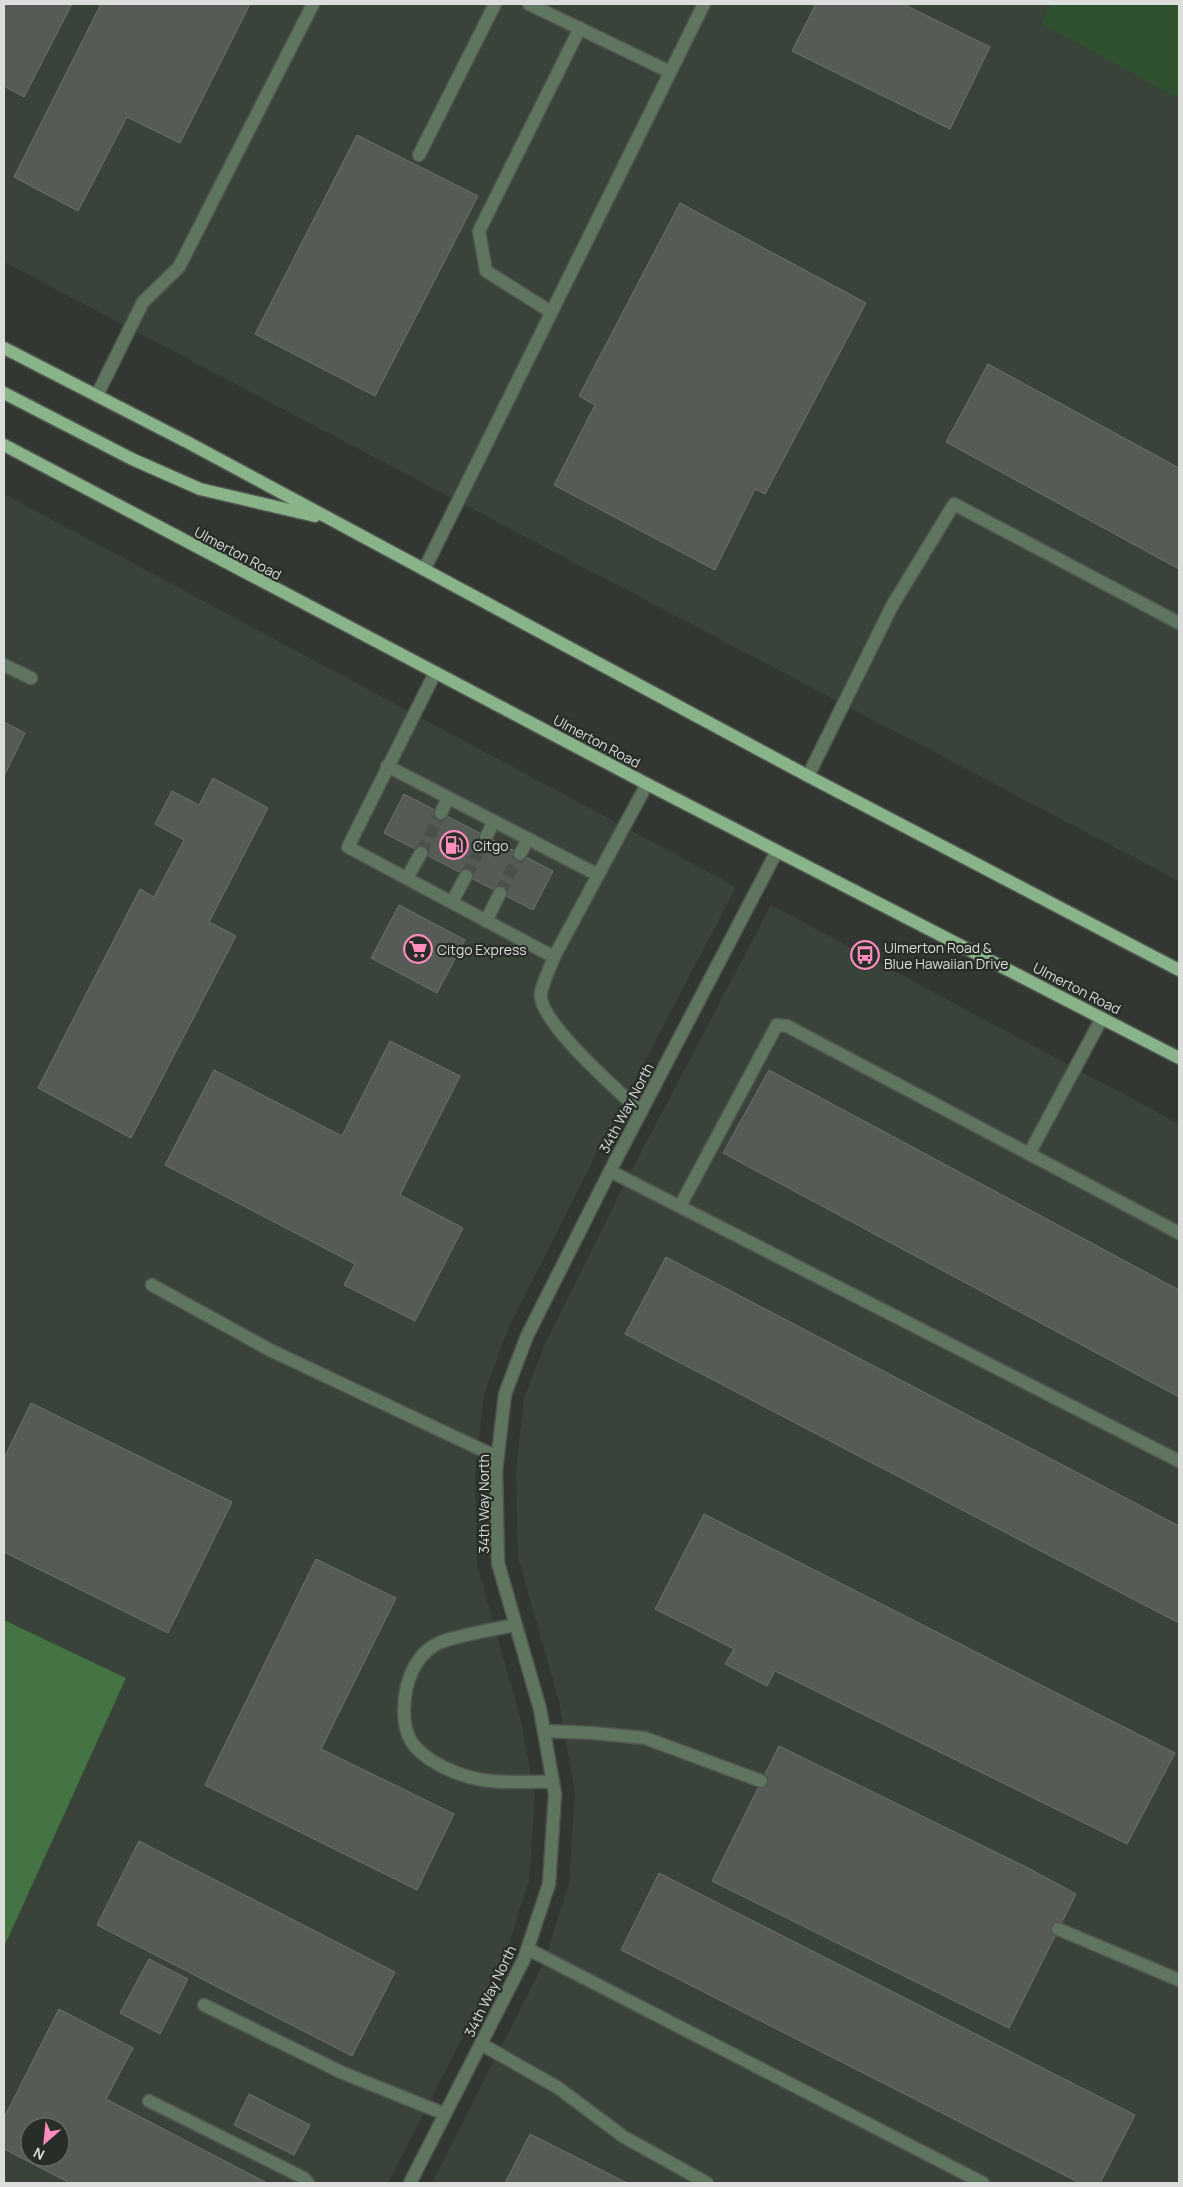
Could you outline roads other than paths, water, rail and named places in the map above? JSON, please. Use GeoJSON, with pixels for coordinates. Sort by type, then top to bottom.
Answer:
{"type":"FeatureCollection","features":[{"type":"Feature","properties":{"kind":"main road"},"geometry":{"type":"LineString","coordinates":[[4,348],[97,395],[332,520],[808,776],[1179,970]]}},
{"type":"Feature","properties":{"kind":"main road"},"geometry":{"type":"LineString","coordinates":[[4,393],[132,459],[200,489],[332,520]]}},
{"type":"Feature","properties":{"kind":"main road","name":"Ulmerton Road"},"geometry":{"type":"LineString","coordinates":[[4,445],[647,784],[1179,1058]]}},
{"type":"Feature","properties":{"kind":"street"},"geometry":{"type":"LineString","coordinates":[[97,395],[143,302],[179,268],[313,4]]}},
{"type":"Feature","properties":{"kind":"street"},"geometry":{"type":"LineString","coordinates":[[419,155],[494,4]]}},
{"type":"Feature","properties":{"kind":"street"},"geometry":{"type":"LineString","coordinates":[[529,4],[670,72]]}},
{"type":"Feature","properties":{"kind":"street"},"geometry":{"type":"LineString","coordinates":[[424,570],[704,4]]}},
{"type":"Feature","properties":{"kind":"street"},"geometry":{"type":"LineString","coordinates":[[551,312],[486,271],[480,231],[580,28]]}},
{"type":"Feature","properties":{"kind":"street"},"geometry":{"type":"LineString","coordinates":[[808,776],[892,606],[954,504],[1179,623]]}},
{"type":"Feature","properties":{"kind":"street"},"geometry":{"type":"LineString","coordinates":[[4,665],[31,678]]}},
{"type":"Feature","properties":{"kind":"street"},"geometry":{"type":"LineString","coordinates":[[435,672],[348,846],[554,957]]}},
{"type":"Feature","properties":{"kind":"street"},"geometry":{"type":"LineString","coordinates":[[387,766],[598,875]]}},
{"type":"Feature","properties":{"kind":"street"},"geometry":{"type":"LineString","coordinates":[[641,1112],[566,1040],[545,1010],[540,994],[554,957],[647,784]]}},
{"type":"Feature","properties":{"kind":"street"},"geometry":{"type":"LineString","coordinates":[[441,813],[448,798]]}},
{"type":"Feature","properties":{"kind":"street"},"geometry":{"type":"LineString","coordinates":[[486,837],[494,822]]}},
{"type":"Feature","properties":{"kind":"street"},"geometry":{"type":"LineString","coordinates":[[520,854],[528,839]]}},
{"type":"Feature","properties":{"kind":"street","name":"34th Way North"},"geometry":{"type":"LineString","coordinates":[[410,2183],[528,1949],[549,1884],[555,1794],[540,1709],[498,1563],[496,1471],[505,1394],[527,1336],[610,1171],[777,851]]}},
{"type":"Feature","properties":{"kind":"street"},"geometry":{"type":"LineString","coordinates":[[407,878],[421,853]]}},
{"type":"Feature","properties":{"kind":"street"},"geometry":{"type":"LineString","coordinates":[[452,902],[466,876]]}},
{"type":"Feature","properties":{"kind":"street"},"geometry":{"type":"LineString","coordinates":[[486,921],[500,893]]}},
{"type":"Feature","properties":{"kind":"street"},"geometry":{"type":"LineString","coordinates":[[1029,1154],[1102,1018]]}},
{"type":"Feature","properties":{"kind":"street"},"geometry":{"type":"LineString","coordinates":[[680,1206],[776,1025],[787,1026],[1179,1233]]}},
{"type":"Feature","properties":{"kind":"street"},"geometry":{"type":"LineString","coordinates":[[610,1171],[1179,1461]]}},
{"type":"Feature","properties":{"kind":"street"},"geometry":{"type":"LineString","coordinates":[[152,1286],[270,1350],[497,1457]]}},
{"type":"Feature","properties":{"kind":"street"},"geometry":{"type":"LineString","coordinates":[[515,1625],[440,1643],[421,1655],[410,1674],[404,1697],[404,1720],[411,1742],[430,1760],[457,1774],[484,1780],[553,1782]]}},
{"type":"Feature","properties":{"kind":"street"},"geometry":{"type":"LineString","coordinates":[[544,1731],[645,1738],[761,1782]]}},
{"type":"Feature","properties":{"kind":"street"},"geometry":{"type":"LineString","coordinates":[[1058,1929],[1179,1980]]}},
{"type":"Feature","properties":{"kind":"street"},"geometry":{"type":"LineString","coordinates":[[528,1949],[984,2183]]}},
{"type":"Feature","properties":{"kind":"street"},"geometry":{"type":"LineString","coordinates":[[204,2005],[343,2073],[445,2114]]}},
{"type":"Feature","properties":{"kind":"street"},"geometry":{"type":"LineString","coordinates":[[481,2044],[557,2087],[624,2137],[707,2183]]}},
{"type":"Feature","properties":{"kind":"street"},"geometry":{"type":"LineString","coordinates":[[149,2101],[304,2178],[308,2183]]}},
{"type":"Feature","properties":{"kind":"tunnel"},"geometry":{"type":"LineString","coordinates":[[421,853],[441,813]]}},
{"type":"Feature","properties":{"kind":"tunnel"},"geometry":{"type":"LineString","coordinates":[[466,876],[486,837]]}},
{"type":"Feature","properties":{"kind":"tunnel"},"geometry":{"type":"LineString","coordinates":[[500,893],[520,854]]}},
{"type":"Feature","properties":{"kind":"place","name":"Citgo"},"geometry":{"type":"Point","coordinates":[454,845]}},
{"type":"Feature","properties":{"kind":"place","name":"Citgo Express"},"geometry":{"type":"Point","coordinates":[418,949]}},
{"type":"Feature","properties":{"kind":"place","name":"Ulmerton Road & Blue Hawaiian Drive"},"geometry":{"type":"Point","coordinates":[865,955]}}]}
